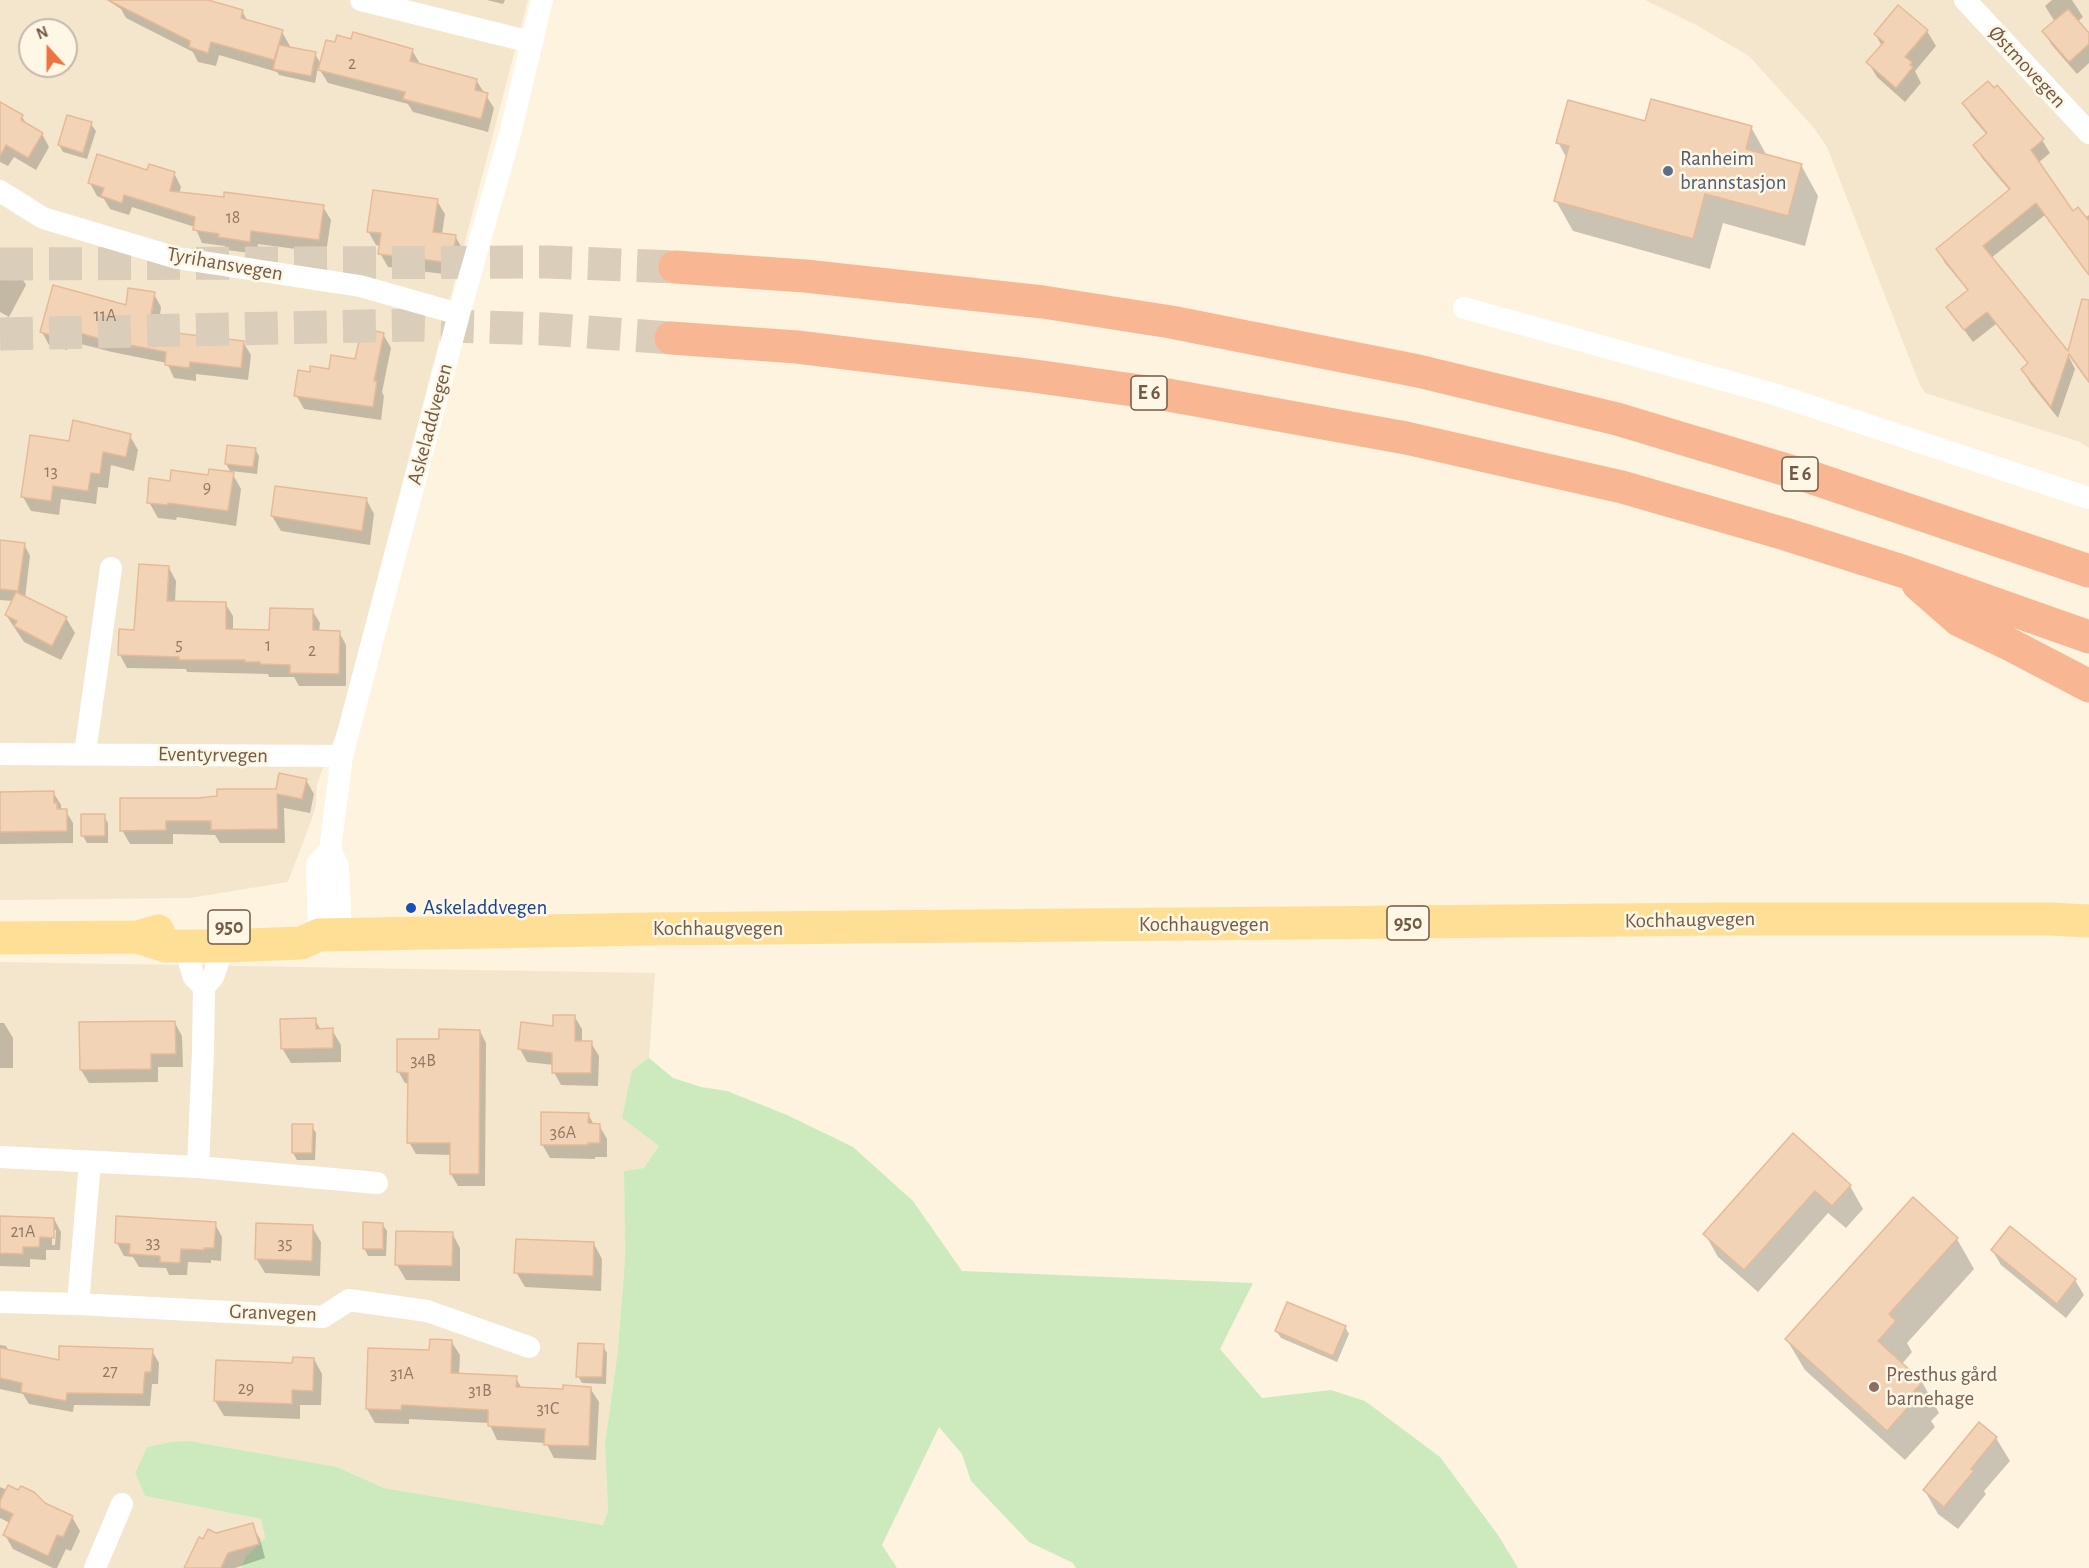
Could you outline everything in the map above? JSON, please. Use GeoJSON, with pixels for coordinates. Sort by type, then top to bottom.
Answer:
{"type":"FeatureCollection","features":[{"type":"Feature","properties":{"kind":"highway","name":"E 6"},"geometry":{"type":"LineString","coordinates":[[675,267],[805,276],[1043,302],[1171,322],[1407,368],[1617,418],[1810,477],[2089,571]]}},
{"type":"Feature","properties":{"kind":"highway","name":"E 6"},"geometry":{"type":"LineString","coordinates":[[670,338],[797,347],[1023,374],[1168,395],[1395,436],[1622,487],[1785,534],[1905,572],[2089,637]]}},
{"type":"Feature","properties":{"kind":"highway","name":"E 6"},"geometry":{"type":"LineString","coordinates":[[2035,551],[2089,545]]}},
{"type":"Feature","properties":{"kind":"highway","name":"E 6"},"geometry":{"type":"LineString","coordinates":[[1905,572],[1959,620],[2089,686]]}},
{"type":"Feature","properties":{"kind":"main road","name":"Kochhaugvegen"},"geometry":{"type":"LineString","coordinates":[[137,937],[166,946],[224,946],[301,943],[330,935],[651,929],[1723,919],[2089,921]]}},
{"type":"Feature","properties":{"kind":"main road","name":"Kochhaugvegen"},"geometry":{"type":"LineString","coordinates":[[0,938],[137,937],[166,928],[266,926],[302,926],[330,935]]}},
{"type":"Feature","properties":{"kind":"street"},"geometry":{"type":"LineString","coordinates":[[361,0],[531,42]]}},
{"type":"Feature","properties":{"kind":"street","name":"Askeladdvegen"},"geometry":{"type":"LineString","coordinates":[[330,935],[317,864],[330,850],[342,756],[459,314],[509,138],[542,0]]}},
{"type":"Feature","properties":{"kind":"street","name":"Østmovegen"},"geometry":{"type":"LineString","coordinates":[[1965,0],[2089,134]]}},
{"type":"Feature","properties":{"kind":"street","name":"Tyrihansvegen"},"geometry":{"type":"LineString","coordinates":[[0,191],[42,218],[177,258],[360,286],[459,314]]}},
{"type":"Feature","properties":{"kind":"street"},"geometry":{"type":"LineString","coordinates":[[1464,308],[1774,394],[2089,498]]}},
{"type":"Feature","properties":{"kind":"street"},"geometry":{"type":"LineString","coordinates":[[85,753],[111,568]]}},
{"type":"Feature","properties":{"kind":"street","name":"Eventyrvegen"},"geometry":{"type":"LineString","coordinates":[[0,754],[342,756]]}},
{"type":"Feature","properties":{"kind":"street"},"geometry":{"type":"LineString","coordinates":[[184,946],[194,976],[204,987]]}},
{"type":"Feature","properties":{"kind":"street"},"geometry":{"type":"LineString","coordinates":[[198,1167],[204,987],[213,977],[224,946]]}},
{"type":"Feature","properties":{"kind":"street"},"geometry":{"type":"LineString","coordinates":[[0,1157],[198,1167],[377,1183]]}},
{"type":"Feature","properties":{"kind":"street"},"geometry":{"type":"LineString","coordinates":[[78,1304],[90,1162]]}},
{"type":"Feature","properties":{"kind":"street","name":"Granvegen"},"geometry":{"type":"LineString","coordinates":[[0,1302],[323,1317],[349,1300],[427,1311],[529,1347]]}},
{"type":"Feature","properties":{"kind":"street"},"geometry":{"type":"LineString","coordinates":[[95,1568],[122,1504]]}},
{"type":"Feature","properties":{"kind":"shaded area"},"geometry":{"type":"Polygon","coordinates":[[[0,0],[528,0],[339,726],[317,784],[316,805],[311,821],[288,882],[190,898],[0,900],[0,0]]]}},
{"type":"Feature","properties":{"kind":"shaded area"},"geometry":{"type":"Polygon","coordinates":[[[1645,0],[2089,0],[2089,448],[2080,442],[1925,393],[1919,383],[1827,147],[1814,128],[1749,56],[1698,26],[1645,0]]]}},
{"type":"Feature","properties":{"kind":"shaded area"},"geometry":{"type":"Polygon","coordinates":[[[0,962],[655,973],[649,1058],[632,1070],[623,1118],[660,1146],[644,1168],[624,1171],[625,1259],[618,1349],[605,1444],[608,1511],[603,1525],[384,1488],[337,1467],[171,1442],[147,1447],[135,1473],[145,1496],[261,1519],[265,1538],[245,1557],[241,1568],[0,1568],[0,962]]]}},
{"type":"Feature","properties":{"kind":"green space"},"geometry":{"type":"Polygon","coordinates":[[[649,1058],[673,1078],[701,1087],[727,1091],[787,1115],[853,1147],[913,1201],[962,1271],[1253,1283],[1220,1349],[1262,1398],[1331,1390],[1365,1401],[1440,1457],[1498,1535],[1518,1568],[1076,1568],[1073,1563],[1029,1542],[971,1481],[962,1454],[939,1427],[882,1545],[897,1568],[241,1568],[245,1557],[265,1538],[261,1519],[145,1496],[135,1473],[147,1447],[188,1441],[337,1467],[384,1488],[603,1525],[608,1511],[605,1444],[618,1349],[625,1259],[624,1171],[644,1168],[659,1146],[622,1118],[632,1070],[649,1058]]]}},
{"type":"Feature","properties":{"kind":"building"},"geometry":{"type":"Polygon","coordinates":[[[108,0],[208,0],[243,10],[241,18],[283,30],[274,60],[211,42],[208,53],[189,47],[190,41],[108,0]]]}},
{"type":"Feature","properties":{"kind":"building"},"geometry":{"type":"Polygon","coordinates":[[[1898,5],[1928,30],[1905,57],[1912,62],[1910,65],[1913,67],[1896,88],[1866,62],[1884,42],[1874,34],[1898,5]]]}},
{"type":"Feature","properties":{"kind":"building"},"geometry":{"type":"Polygon","coordinates":[[[2068,9],[2089,33],[2089,44],[2069,62],[2042,31],[2068,9]]]}},
{"type":"Feature","properties":{"kind":"building"},"geometry":{"type":"Polygon","coordinates":[[[353,32],[413,49],[410,61],[477,79],[475,90],[488,93],[481,119],[403,99],[405,92],[318,70],[326,40],[335,42],[337,35],[351,39],[353,32]]]}},
{"type":"Feature","properties":{"kind":"building"},"geometry":{"type":"Polygon","coordinates":[[[279,45],[316,52],[311,76],[273,69],[279,45]]]}},
{"type":"Feature","properties":{"kind":"building"},"geometry":{"type":"Polygon","coordinates":[[[1988,81],[1994,88],[1997,85],[2044,139],[2031,150],[2073,211],[2078,207],[2089,221],[2089,275],[2036,203],[1983,246],[2068,351],[2082,299],[2089,300],[2089,382],[2069,354],[2051,407],[2021,369],[2028,363],[1987,312],[1964,330],[1946,307],[1968,290],[1936,249],[2010,189],[1973,145],[1987,133],[1962,103],[1988,81]]]}},
{"type":"Feature","properties":{"kind":"building"},"geometry":{"type":"Polygon","coordinates":[[[1651,99],[1752,126],[1746,149],[1802,164],[1788,216],[1705,194],[1693,239],[1554,201],[1569,146],[1556,143],[1568,100],[1645,121],[1651,99]]]}},
{"type":"Feature","properties":{"kind":"building"},"geometry":{"type":"Polygon","coordinates":[[[0,102],[23,115],[21,120],[43,133],[28,158],[6,145],[0,156],[0,102]]]}},
{"type":"Feature","properties":{"kind":"building"},"geometry":{"type":"Polygon","coordinates":[[[67,115],[92,122],[83,153],[58,145],[67,115]]]}},
{"type":"Feature","properties":{"kind":"building"},"geometry":{"type":"Polygon","coordinates":[[[97,154],[147,170],[149,164],[175,172],[170,191],[224,197],[224,192],[324,205],[319,240],[251,231],[250,242],[218,237],[219,234],[193,230],[195,217],[124,195],[122,203],[101,196],[104,188],[88,183],[97,154]]]}},
{"type":"Feature","properties":{"kind":"building"},"geometry":{"type":"Polygon","coordinates":[[[373,190],[438,199],[433,232],[456,235],[452,263],[378,254],[381,233],[367,232],[373,190]]]}},
{"type":"Feature","properties":{"kind":"building"},"geometry":{"type":"Polygon","coordinates":[[[53,285],[126,305],[128,288],[155,292],[150,320],[168,323],[167,332],[244,341],[241,368],[190,362],[189,368],[165,365],[166,352],[104,340],[62,328],[59,338],[40,332],[53,285]]]}},
{"type":"Feature","properties":{"kind":"building"},"geometry":{"type":"Polygon","coordinates":[[[362,328],[384,333],[374,381],[377,381],[373,407],[294,396],[298,370],[310,372],[310,366],[329,369],[331,355],[355,359],[362,328]]]}},
{"type":"Feature","properties":{"kind":"building"},"geometry":{"type":"Polygon","coordinates":[[[73,420],[131,434],[126,457],[103,452],[100,474],[91,473],[88,491],[53,486],[51,501],[21,497],[30,435],[69,441],[73,420]]]}},
{"type":"Feature","properties":{"kind":"building"},"geometry":{"type":"Polygon","coordinates":[[[227,445],[256,448],[253,467],[225,464],[227,445]]]}},
{"type":"Feature","properties":{"kind":"building"},"geometry":{"type":"Polygon","coordinates":[[[209,469],[234,472],[228,511],[168,503],[168,505],[147,503],[149,478],[170,481],[171,470],[208,475],[209,469]]]}},
{"type":"Feature","properties":{"kind":"building"},"geometry":{"type":"Polygon","coordinates":[[[275,486],[367,498],[362,531],[271,516],[275,486]]]}},
{"type":"Feature","properties":{"kind":"building"},"geometry":{"type":"Polygon","coordinates":[[[0,540],[25,543],[18,591],[0,589],[0,540]]]}},
{"type":"Feature","properties":{"kind":"building"},"geometry":{"type":"Polygon","coordinates":[[[139,564],[169,566],[167,601],[226,602],[226,629],[269,630],[270,608],[313,609],[313,630],[340,631],[339,674],[290,673],[290,665],[260,664],[260,662],[245,662],[245,660],[179,660],[179,657],[118,655],[119,629],[134,630],[139,564]]]}},
{"type":"Feature","properties":{"kind":"building"},"geometry":{"type":"Polygon","coordinates":[[[16,592],[67,617],[52,646],[14,626],[17,621],[5,615],[16,592]]]}},
{"type":"Feature","properties":{"kind":"building"},"geometry":{"type":"Polygon","coordinates":[[[279,773],[307,779],[302,799],[277,794],[278,829],[211,830],[211,821],[166,821],[166,830],[120,831],[120,798],[199,798],[217,796],[217,789],[276,789],[279,773]]]}},
{"type":"Feature","properties":{"kind":"building"},"geometry":{"type":"Polygon","coordinates":[[[54,791],[54,803],[57,803],[57,809],[67,809],[67,831],[0,832],[0,792],[54,791]]]}},
{"type":"Feature","properties":{"kind":"building"},"geometry":{"type":"Polygon","coordinates":[[[81,814],[105,814],[105,836],[81,836],[81,814]]]}},
{"type":"Feature","properties":{"kind":"building"},"geometry":{"type":"Polygon","coordinates":[[[553,1015],[575,1015],[575,1041],[592,1041],[591,1073],[552,1073],[552,1053],[518,1049],[521,1022],[553,1026],[553,1015]]]}},
{"type":"Feature","properties":{"kind":"building"},"geometry":{"type":"Polygon","coordinates":[[[316,1018],[316,1029],[333,1028],[333,1048],[281,1049],[280,1019],[316,1018]]]}},
{"type":"Feature","properties":{"kind":"building"},"geometry":{"type":"Polygon","coordinates":[[[175,1021],[176,1054],[151,1054],[151,1069],[80,1070],[79,1022],[175,1021]]]}},
{"type":"Feature","properties":{"kind":"building"},"geometry":{"type":"Polygon","coordinates":[[[439,1029],[480,1030],[479,1174],[450,1174],[450,1143],[407,1143],[408,1073],[397,1072],[397,1039],[439,1039],[439,1029]]]}},
{"type":"Feature","properties":{"kind":"building"},"geometry":{"type":"Polygon","coordinates":[[[541,1112],[589,1113],[588,1123],[600,1124],[600,1143],[541,1145],[541,1112]]]}},
{"type":"Feature","properties":{"kind":"building"},"geometry":{"type":"Polygon","coordinates":[[[292,1124],[313,1124],[312,1153],[292,1153],[292,1124]]]}},
{"type":"Feature","properties":{"kind":"building"},"geometry":{"type":"Polygon","coordinates":[[[1793,1133],[1851,1185],[1832,1206],[1815,1191],[1744,1270],[1703,1234],[1793,1133]]]}},
{"type":"Feature","properties":{"kind":"building"},"geometry":{"type":"Polygon","coordinates":[[[1913,1197],[1958,1238],[1889,1314],[1896,1321],[1878,1341],[1923,1382],[1914,1391],[1918,1396],[1887,1431],[1785,1339],[1913,1197]]]}},
{"type":"Feature","properties":{"kind":"building"},"geometry":{"type":"Polygon","coordinates":[[[0,1216],[54,1218],[54,1238],[40,1237],[39,1247],[23,1247],[23,1254],[0,1253],[0,1216]]]}},
{"type":"Feature","properties":{"kind":"building"},"geometry":{"type":"Polygon","coordinates":[[[116,1216],[216,1222],[214,1248],[181,1249],[180,1263],[160,1262],[160,1256],[129,1254],[130,1244],[115,1243],[116,1216]]]}},
{"type":"Feature","properties":{"kind":"building"},"geometry":{"type":"Polygon","coordinates":[[[363,1222],[383,1223],[383,1249],[363,1249],[363,1222]]]}},
{"type":"Feature","properties":{"kind":"building"},"geometry":{"type":"Polygon","coordinates":[[[256,1223],[313,1225],[312,1261],[255,1259],[256,1223]]]}},
{"type":"Feature","properties":{"kind":"building"},"geometry":{"type":"Polygon","coordinates":[[[2010,1226],[2076,1279],[2057,1304],[1991,1250],[2010,1226]]]}},
{"type":"Feature","properties":{"kind":"building"},"geometry":{"type":"Polygon","coordinates":[[[396,1231],[453,1232],[452,1266],[395,1265],[396,1231]]]}},
{"type":"Feature","properties":{"kind":"building"},"geometry":{"type":"Polygon","coordinates":[[[516,1239],[594,1242],[593,1276],[514,1273],[516,1239]]]}},
{"type":"Feature","properties":{"kind":"building"},"geometry":{"type":"Polygon","coordinates":[[[1287,1302],[1346,1326],[1333,1356],[1275,1331],[1287,1302]]]}},
{"type":"Feature","properties":{"kind":"building"},"geometry":{"type":"Polygon","coordinates":[[[430,1339],[452,1340],[451,1373],[517,1376],[516,1387],[563,1389],[563,1385],[591,1387],[589,1446],[544,1445],[545,1429],[488,1426],[488,1410],[402,1405],[401,1410],[366,1409],[368,1348],[429,1350],[430,1339]]]}},
{"type":"Feature","properties":{"kind":"building"},"geometry":{"type":"Polygon","coordinates":[[[578,1343],[604,1344],[602,1377],[576,1377],[578,1343]]]}},
{"type":"Feature","properties":{"kind":"building"},"geometry":{"type":"Polygon","coordinates":[[[59,1346],[153,1349],[151,1372],[145,1372],[143,1394],[67,1393],[66,1401],[21,1392],[22,1383],[0,1378],[0,1348],[59,1360],[59,1346]]]}},
{"type":"Feature","properties":{"kind":"building"},"geometry":{"type":"Polygon","coordinates":[[[293,1357],[314,1358],[313,1391],[292,1390],[292,1404],[214,1401],[216,1360],[292,1363],[293,1357]]]}},
{"type":"Feature","properties":{"kind":"building"},"geometry":{"type":"Polygon","coordinates":[[[1979,1422],[1997,1437],[1971,1469],[1974,1471],[1944,1507],[1923,1490],[1979,1422]]]}},
{"type":"Feature","properties":{"kind":"building"},"geometry":{"type":"Polygon","coordinates":[[[8,1485],[18,1490],[21,1486],[34,1492],[45,1503],[73,1516],[63,1537],[57,1535],[48,1556],[3,1535],[13,1514],[0,1508],[0,1501],[8,1485]]]}},
{"type":"Feature","properties":{"kind":"building"},"geometry":{"type":"Polygon","coordinates":[[[253,1523],[259,1544],[228,1553],[221,1568],[184,1568],[199,1537],[203,1539],[208,1529],[216,1533],[253,1523]]]}},
{"type":"Feature","properties":{"kind":"tunnel"},"geometry":{"type":"LineString","coordinates":[[0,264],[548,262],[675,267]]}},
{"type":"Feature","properties":{"kind":"tunnel"},"geometry":{"type":"LineString","coordinates":[[0,334],[415,325],[546,329],[671,338]]}},
{"type":"Feature","properties":{"kind":"place","name":"Ranheim brannstasjon"},"geometry":{"type":"Point","coordinates":[1668,171]}},
{"type":"Feature","properties":{"kind":"place","name":"Askeladdvegen"},"geometry":{"type":"Point","coordinates":[411,908]}},
{"type":"Feature","properties":{"kind":"place","name":"Presthus gård barnehage"},"geometry":{"type":"Point","coordinates":[1874,1387]}}]}
